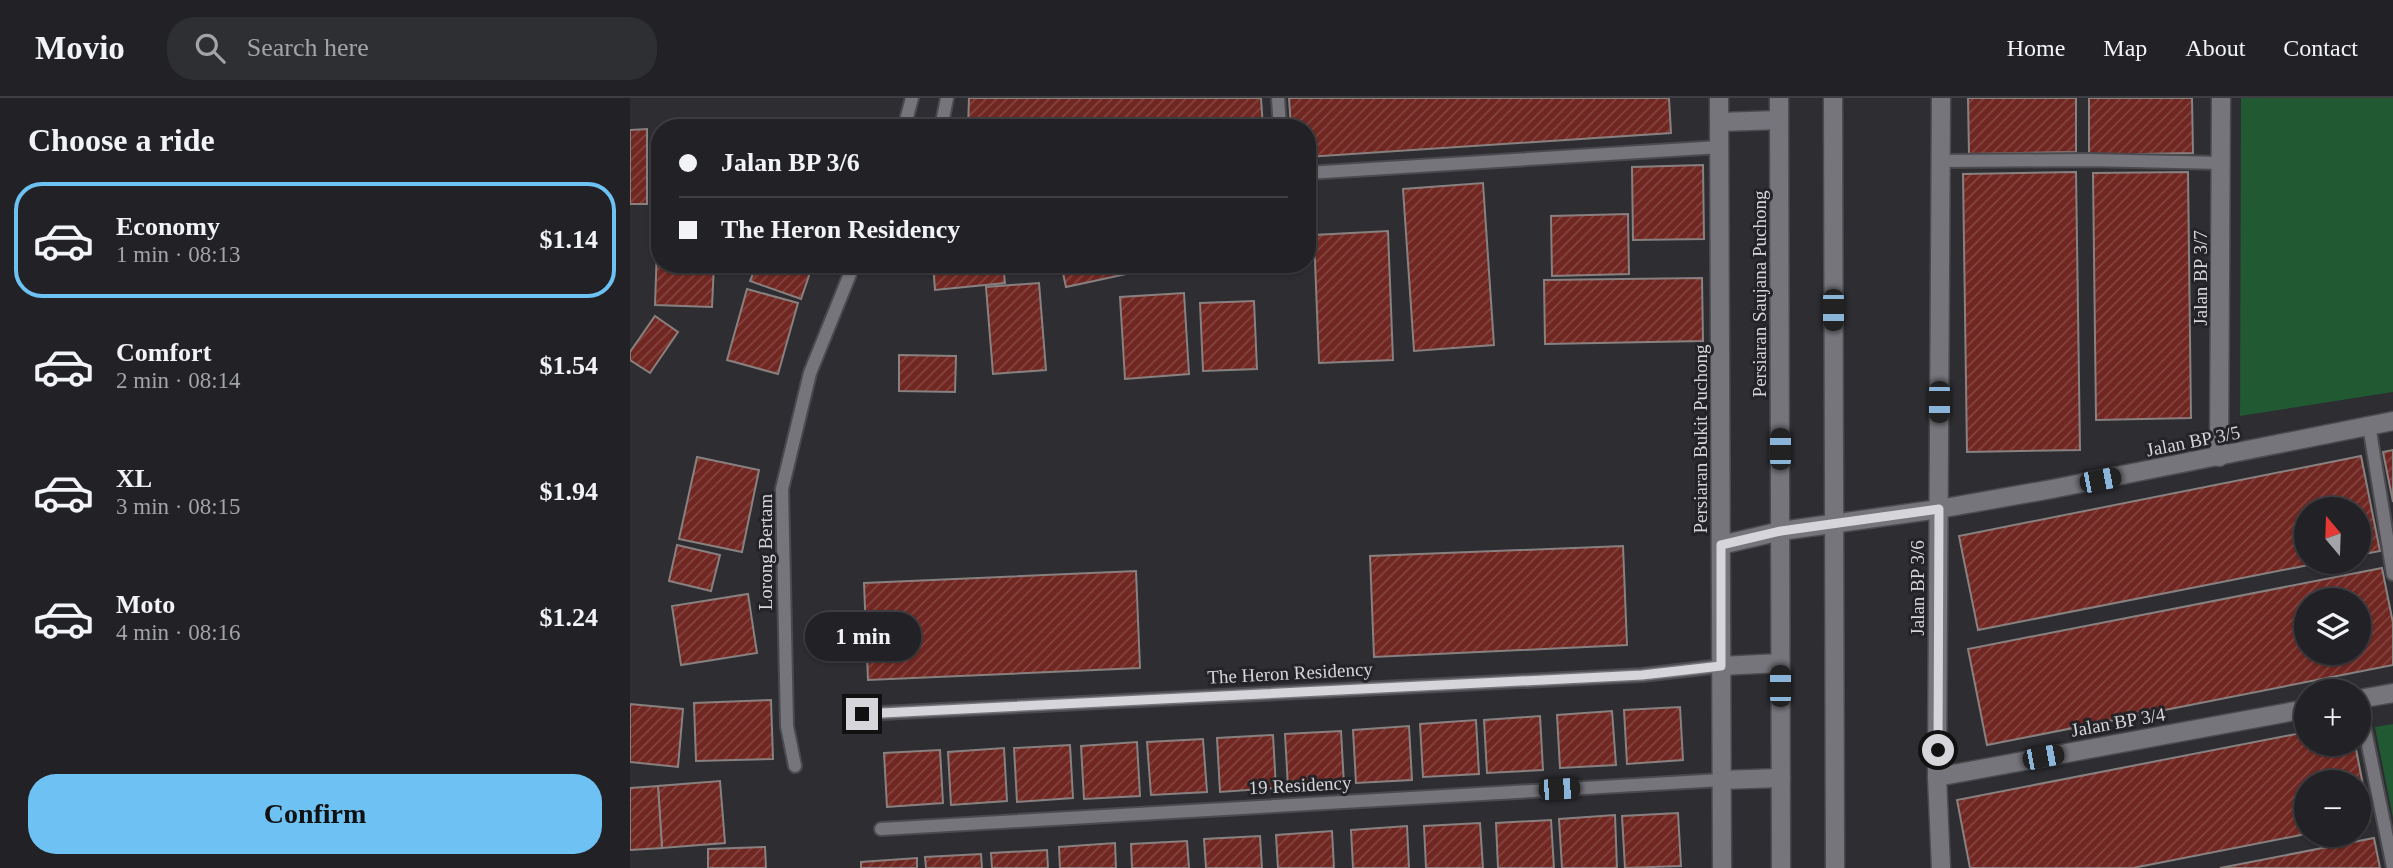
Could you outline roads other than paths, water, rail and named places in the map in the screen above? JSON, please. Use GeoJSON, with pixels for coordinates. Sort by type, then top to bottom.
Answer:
{"type":"FeatureCollection","features":[{"type":"Feature","properties":{"kind":"street","name":"Persiaran Bukit Puchong"},"geometry":{"type":"LineString","coordinates":[[1719,98],[1722,868]]}},
{"type":"Feature","properties":{"kind":"street","name":"Persiaran Saujana Puchong"},"geometry":{"type":"LineString","coordinates":[[1779,98],[1781,868]]}},
{"type":"Feature","properties":{"kind":"street"},"geometry":{"type":"LineString","coordinates":[[1833,98],[1835,868]]}},
{"type":"Feature","properties":{"kind":"street","name":"Jalan BP 3/6"},"geometry":{"type":"LineString","coordinates":[[1941,98],[1937,777],[1941,868]]}},
{"type":"Feature","properties":{"kind":"street","name":"Jalan BP 3/7"},"geometry":{"type":"LineString","coordinates":[[2219,457],[2221,98]]}},
{"type":"Feature","properties":{"kind":"street"},"geometry":{"type":"LineString","coordinates":[[1720,122],[1779,120]]}},
{"type":"Feature","properties":{"kind":"street","name":"Jalan BP 3/5"},"geometry":{"type":"LineString","coordinates":[[1721,545],[1834,522],[1939,509],[2219,457],[2393,421]]}},
{"type":"Feature","properties":{"kind":"street"},"geometry":{"type":"LineString","coordinates":[[1721,666],[1780,663]]}},
{"type":"Feature","properties":{"kind":"street"},"geometry":{"type":"LineString","coordinates":[[2371,698],[2393,693]]}},
{"type":"Feature","properties":{"kind":"street","name":"Jalan BP 3/4"},"geometry":{"type":"LineString","coordinates":[[1937,777],[2294,711]]}},
{"type":"Feature","properties":{"kind":"street"},"geometry":{"type":"LineString","coordinates":[[1721,780],[1781,778]]}},
{"type":"Feature","properties":{"kind":"lane"},"geometry":{"type":"LineString","coordinates":[[906,119],[912,98]]}},
{"type":"Feature","properties":{"kind":"lane"},"geometry":{"type":"LineString","coordinates":[[943,119],[947,98]]}},
{"type":"Feature","properties":{"kind":"lane"},"geometry":{"type":"LineString","coordinates":[[1278,98],[1279,119]]}},
{"type":"Feature","properties":{"kind":"lane"},"geometry":{"type":"LineString","coordinates":[[1316,172],[1720,147]]}},
{"type":"Feature","properties":{"kind":"lane"},"geometry":{"type":"LineString","coordinates":[[1941,161],[2221,163]]}},
{"type":"Feature","properties":{"kind":"lane","name":"Lorong Bertam"},"geometry":{"type":"LineString","coordinates":[[794,766],[787,726],[782,489],[810,373],[850,273]]}},
{"type":"Feature","properties":{"kind":"lane"},"geometry":{"type":"LineString","coordinates":[[2369,425],[2393,574]]}},
{"type":"Feature","properties":{"kind":"lane","name":"The Heron Residency"},"geometry":{"type":"LineString","coordinates":[[862,714],[1642,675],[1721,666]]}},
{"type":"Feature","properties":{"kind":"lane"},"geometry":{"type":"LineString","coordinates":[[2370,756],[2393,867]]}},
{"type":"Feature","properties":{"kind":"lane","name":"19 Residency"},"geometry":{"type":"LineString","coordinates":[[881,829],[1721,780]]}}]}
